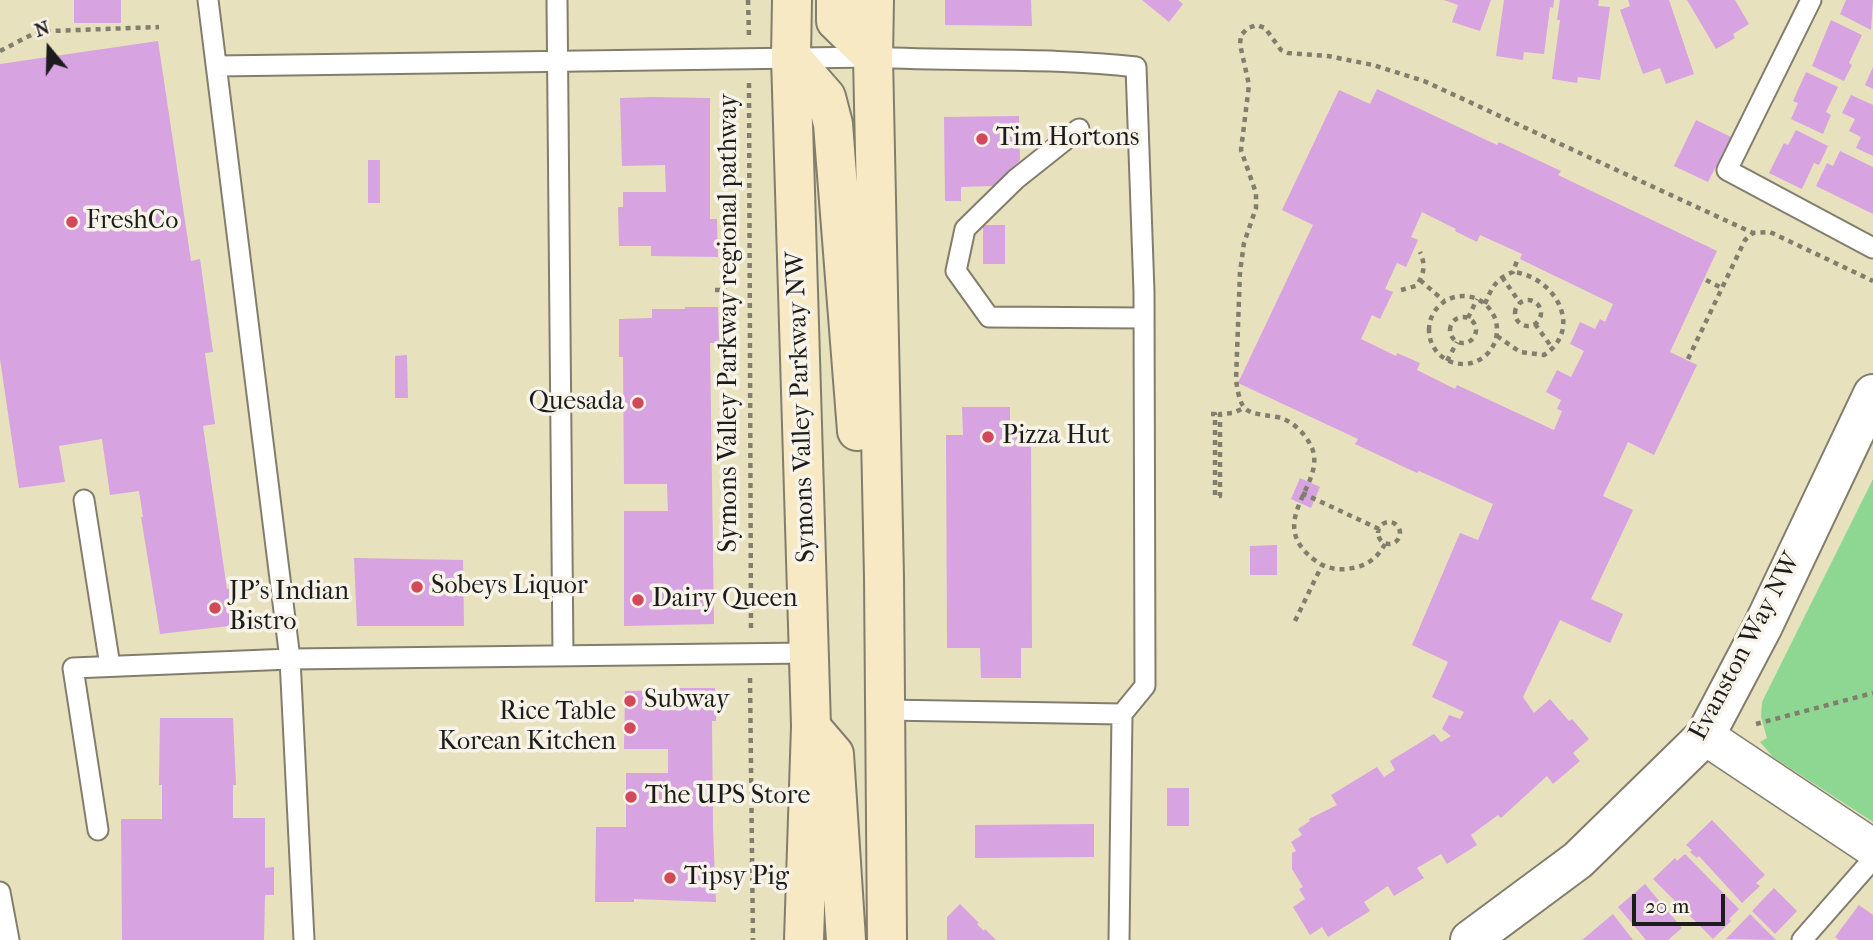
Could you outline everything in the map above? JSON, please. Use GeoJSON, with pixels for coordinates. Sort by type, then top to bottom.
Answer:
{"type":"FeatureCollection","features":[{"type":"Feature","properties":{"kind":"main road","name":"Symons Valley Parkway NW"},"geometry":{"type":"LineString","coordinates":[[792,0],[791,57],[810,726],[802,934]]}},
{"type":"Feature","properties":{"kind":"main road"},"geometry":{"type":"LineString","coordinates":[[836,0],[836,22],[873,57]]}},
{"type":"Feature","properties":{"kind":"main road"},"geometry":{"type":"LineString","coordinates":[[874,0],[886,710],[887,940]]}},
{"type":"Feature","properties":{"kind":"main road"},"geometry":{"type":"LineString","coordinates":[[791,57],[826,97],[833,124],[860,467],[884,577]]}},
{"type":"Feature","properties":{"kind":"main road"},"geometry":{"type":"LineString","coordinates":[[810,726],[834,754],[846,940]]}},
{"type":"Feature","properties":{"kind":"street","name":"Evanston Way NW"},"geometry":{"type":"LineString","coordinates":[[1470,940],[1578,860],[1704,736],[1762,628],[1873,394]]}},
{"type":"Feature","properties":{"kind":"street"},"geometry":{"type":"LineString","coordinates":[[1704,736],[1873,848]]}},
{"type":"Feature","properties":{"kind":"lane"},"geometry":{"type":"LineString","coordinates":[[208,0],[290,659],[304,940]]}},
{"type":"Feature","properties":{"kind":"lane"},"geometry":{"type":"LineString","coordinates":[[557,0],[563,655]]}},
{"type":"Feature","properties":{"kind":"lane"},"geometry":{"type":"LineString","coordinates":[[1811,0],[1727,170],[1873,248]]}},
{"type":"Feature","properties":{"kind":"lane"},"geometry":{"type":"LineString","coordinates":[[217,66],[791,57],[1080,61],[1136,66],[1144,318],[1145,686],[1122,714],[1119,940]]}},
{"type":"Feature","properties":{"kind":"lane"},"geometry":{"type":"LineString","coordinates":[[1079,129],[1016,179],[965,229],[956,271],[989,317],[1144,318]]}},
{"type":"Feature","properties":{"kind":"lane"},"geometry":{"type":"LineString","coordinates":[[84,500],[110,666]]}},
{"type":"Feature","properties":{"kind":"lane"},"geometry":{"type":"LineString","coordinates":[[98,830],[73,668],[290,659],[809,653]]}},
{"type":"Feature","properties":{"kind":"lane"},"geometry":{"type":"LineString","coordinates":[[886,710],[1122,714]]}},
{"type":"Feature","properties":{"kind":"lane"},"geometry":{"type":"LineString","coordinates":[[1802,940],[1873,859]]}},
{"type":"Feature","properties":{"kind":"lane"},"geometry":{"type":"LineString","coordinates":[[0,892],[9,940]]}},
{"type":"Feature","properties":{"kind":"path","name":"Symons Valley Parkway regional pathway"},"geometry":{"type":"LineString","coordinates":[[748,0],[753,940]]}},
{"type":"Feature","properties":{"kind":"path"},"geometry":{"type":"LineString","coordinates":[[1385,544],[1373,559],[1356,568],[1340,570],[1322,565],[1307,553],[1297,537],[1295,515],[1310,478],[1313,451],[1304,433],[1279,418],[1253,415],[1244,408],[1238,395],[1236,380],[1240,272],[1244,243],[1256,208],[1256,192],[1241,150],[1249,85],[1240,44],[1241,35],[1248,28],[1257,25],[1265,28],[1282,50],[1288,52],[1373,65],[1424,81],[1753,233],[1770,232],[1873,281]]}},
{"type":"Feature","properties":{"kind":"path"},"geometry":{"type":"LineString","coordinates":[[0,51],[33,34],[51,31],[159,27]]}},
{"type":"Feature","properties":{"kind":"path"},"geometry":{"type":"LineString","coordinates":[[1688,359],[1745,240],[1753,233]]}},
{"type":"Feature","properties":{"kind":"path"},"geometry":{"type":"LineString","coordinates":[[1401,290],[1416,286],[1420,280],[1424,271],[1420,252]]}},
{"type":"Feature","properties":{"kind":"path"},"geometry":{"type":"LineString","coordinates":[[1513,272],[1518,258]]}},
{"type":"Feature","properties":{"kind":"path"},"geometry":{"type":"LineString","coordinates":[[1485,304],[1491,288],[1502,277],[1513,272],[1535,278],[1559,304],[1563,322],[1562,336],[1553,349],[1544,355],[1520,352],[1497,335]]}},
{"type":"Feature","properties":{"kind":"path"},"geometry":{"type":"LineString","coordinates":[[1502,277],[1520,303]]}},
{"type":"Feature","properties":{"kind":"path"},"geometry":{"type":"LineString","coordinates":[[1420,280],[1444,301]]}},
{"type":"Feature","properties":{"kind":"path"},"geometry":{"type":"LineString","coordinates":[[1706,281],[1722,288]]}},
{"type":"Feature","properties":{"kind":"path"},"geometry":{"type":"LineString","coordinates":[[715,290],[727,290]]}},
{"type":"Feature","properties":{"kind":"path"},"geometry":{"type":"LineString","coordinates":[[1456,296],[1468,296],[1485,304],[1495,317],[1497,335],[1490,352],[1470,365],[1447,361],[1433,348],[1428,327],[1431,317],[1444,301],[1456,296]]}},
{"type":"Feature","properties":{"kind":"path"},"geometry":{"type":"LineString","coordinates":[[1468,318],[1477,299]]}},
{"type":"Feature","properties":{"kind":"path"},"geometry":{"type":"LineString","coordinates":[[1528,300],[1539,306],[1541,314],[1535,324],[1526,326],[1518,323],[1514,314],[1520,303],[1528,300]]}},
{"type":"Feature","properties":{"kind":"path"},"geometry":{"type":"LineString","coordinates":[[1460,317],[1468,318],[1475,324],[1474,337],[1468,343],[1457,342],[1450,334],[1450,326],[1460,317]]}},
{"type":"Feature","properties":{"kind":"path"},"geometry":{"type":"LineString","coordinates":[[1535,324],[1553,349]]}},
{"type":"Feature","properties":{"kind":"path"},"geometry":{"type":"LineString","coordinates":[[1447,361],[1457,342]]}},
{"type":"Feature","properties":{"kind":"path"},"geometry":{"type":"LineString","coordinates":[[1211,414],[1214,414],[1215,496],[1220,496],[1220,414],[1233,413],[1244,408]]}},
{"type":"Feature","properties":{"kind":"path"},"geometry":{"type":"LineString","coordinates":[[1303,493],[1379,529]]}},
{"type":"Feature","properties":{"kind":"path"},"geometry":{"type":"LineString","coordinates":[[1388,522],[1395,524],[1400,530],[1398,540],[1385,544],[1380,539],[1379,529],[1388,522]]}},
{"type":"Feature","properties":{"kind":"path"},"geometry":{"type":"LineString","coordinates":[[1295,621],[1322,565]]}},
{"type":"Feature","properties":{"kind":"path"},"geometry":{"type":"LineString","coordinates":[[1756,724],[1873,694]]}},
{"type":"Feature","properties":{"kind":"green space"},"geometry":{"type":"Polygon","coordinates":[[[1873,479],[1873,822],[1773,757],[1760,742],[1767,738],[1761,717],[1762,702],[1873,479]]]}},
{"type":"Feature","properties":{"kind":"building"},"geometry":{"type":"Polygon","coordinates":[[[74,0],[121,0],[121,23],[74,23],[74,0]]]}},
{"type":"Feature","properties":{"kind":"building"},"geometry":{"type":"Polygon","coordinates":[[[945,0],[1031,0],[1032,26],[945,25],[945,0]]]}},
{"type":"Feature","properties":{"kind":"building"},"geometry":{"type":"Polygon","coordinates":[[[1142,0],[1178,0],[1183,4],[1169,22],[1142,0]]]}},
{"type":"Feature","properties":{"kind":"building"},"geometry":{"type":"Polygon","coordinates":[[[1444,0],[1491,0],[1480,31],[1452,22],[1458,5],[1444,0]]]}},
{"type":"Feature","properties":{"kind":"building"},"geometry":{"type":"Polygon","coordinates":[[[1504,0],[1554,0],[1553,8],[1550,7],[1544,54],[1524,52],[1523,60],[1496,56],[1504,0]]]}},
{"type":"Feature","properties":{"kind":"building"},"geometry":{"type":"Polygon","coordinates":[[[1560,0],[1599,0],[1598,6],[1610,7],[1600,80],[1578,77],[1577,83],[1552,79],[1560,0]]]}},
{"type":"Feature","properties":{"kind":"building"},"geometry":{"type":"Polygon","coordinates":[[[1628,0],[1669,0],[1694,74],[1666,84],[1660,68],[1643,74],[1620,10],[1630,6],[1628,0]]]}},
{"type":"Feature","properties":{"kind":"building"},"geometry":{"type":"Polygon","coordinates":[[[1687,0],[1735,0],[1749,24],[1733,34],[1735,38],[1716,49],[1687,0]]]}},
{"type":"Feature","properties":{"kind":"building"},"geometry":{"type":"Polygon","coordinates":[[[1846,0],[1873,0],[1871,30],[1840,14],[1846,0]]]}},
{"type":"Feature","properties":{"kind":"building"},"geometry":{"type":"Polygon","coordinates":[[[1831,20],[1862,35],[1844,81],[1812,66],[1831,20]]]}},
{"type":"Feature","properties":{"kind":"building"},"geometry":{"type":"Polygon","coordinates":[[[158,41],[191,261],[200,259],[213,352],[205,353],[215,424],[203,426],[227,589],[232,588],[238,625],[160,634],[139,491],[110,495],[102,439],[59,446],[65,482],[19,488],[0,359],[0,64],[158,41]]]}},
{"type":"Feature","properties":{"kind":"building"},"geometry":{"type":"Polygon","coordinates":[[[1873,67],[1873,89],[1865,85],[1873,67]]]}},
{"type":"Feature","properties":{"kind":"building"},"geometry":{"type":"Polygon","coordinates":[[[1806,72],[1838,87],[1826,112],[1831,115],[1823,134],[1791,119],[1798,103],[1793,101],[1806,72]]]}},
{"type":"Feature","properties":{"kind":"building"},"geometry":{"type":"Polygon","coordinates":[[[1377,89],[1497,145],[1499,142],[1561,171],[1558,175],[1717,251],[1670,352],[1697,365],[1654,455],[1628,442],[1603,496],[1633,510],[1591,599],[1623,614],[1610,643],[1560,620],[1523,697],[1534,713],[1550,699],[1569,721],[1572,719],[1589,739],[1573,753],[1580,761],[1553,784],[1547,776],[1501,818],[1498,815],[1471,835],[1477,845],[1447,864],[1441,854],[1417,868],[1424,878],[1394,896],[1388,886],[1364,902],[1370,911],[1328,937],[1322,927],[1310,935],[1293,907],[1305,899],[1299,889],[1303,887],[1292,869],[1292,853],[1296,851],[1291,842],[1302,835],[1298,829],[1310,821],[1309,819],[1337,805],[1331,795],[1377,767],[1384,777],[1395,770],[1390,761],[1434,734],[1441,742],[1451,736],[1442,729],[1449,715],[1460,719],[1464,712],[1432,697],[1448,662],[1412,645],[1460,533],[1478,540],[1493,504],[1355,444],[1358,439],[1238,383],[1313,225],[1282,210],[1339,90],[1370,104],[1377,89]],[[1422,212],[1411,237],[1418,240],[1406,267],[1397,263],[1385,289],[1393,292],[1380,319],[1372,315],[1361,339],[1396,356],[1397,353],[1420,363],[1417,370],[1455,389],[1457,385],[1554,430],[1562,411],[1557,409],[1561,400],[1546,392],[1557,370],[1571,377],[1584,351],[1570,344],[1580,322],[1595,329],[1600,319],[1605,322],[1613,304],[1520,259],[1522,254],[1480,235],[1477,242],[1455,231],[1456,229],[1422,212]]]}},
{"type":"Feature","properties":{"kind":"building"},"geometry":{"type":"Polygon","coordinates":[[[1851,95],[1873,105],[1873,156],[1856,148],[1861,137],[1849,131],[1855,119],[1842,113],[1851,95]]]}},
{"type":"Feature","properties":{"kind":"building"},"geometry":{"type":"Polygon","coordinates":[[[620,98],[710,98],[710,219],[717,219],[718,257],[651,256],[651,246],[619,246],[618,207],[623,207],[623,192],[666,192],[665,165],[622,166],[620,98]]]}},
{"type":"Feature","properties":{"kind":"building","name":"Tim Hortons"},"geometry":{"type":"Polygon","coordinates":[[[1019,116],[1020,160],[994,186],[961,187],[961,201],[945,201],[944,117],[1019,116]]]}},
{"type":"Feature","properties":{"kind":"building"},"geometry":{"type":"Polygon","coordinates":[[[1696,120],[1731,137],[1708,182],[1674,166],[1696,120]]]}},
{"type":"Feature","properties":{"kind":"building"},"geometry":{"type":"Polygon","coordinates":[[[1796,130],[1828,146],[1819,165],[1814,163],[1802,189],[1769,173],[1784,143],[1788,145],[1796,130]]]}},
{"type":"Feature","properties":{"kind":"building"},"geometry":{"type":"Polygon","coordinates":[[[1840,151],[1873,167],[1873,214],[1816,186],[1827,163],[1833,166],[1840,151]]]}},
{"type":"Feature","properties":{"kind":"building"},"geometry":{"type":"Polygon","coordinates":[[[368,160],[380,160],[380,203],[368,203],[368,160]]]}},
{"type":"Feature","properties":{"kind":"building"},"geometry":{"type":"Polygon","coordinates":[[[983,225],[1005,225],[1005,264],[983,264],[983,225]]]}},
{"type":"Feature","properties":{"kind":"building"},"geometry":{"type":"Polygon","coordinates":[[[718,307],[719,343],[710,343],[714,624],[624,626],[624,511],[668,511],[667,484],[624,484],[623,357],[619,357],[619,319],[652,318],[652,309],[718,307]]]}},
{"type":"Feature","properties":{"kind":"building"},"geometry":{"type":"Polygon","coordinates":[[[407,355],[408,398],[395,398],[395,356],[407,355]]]}},
{"type":"Feature","properties":{"kind":"building"},"geometry":{"type":"Polygon","coordinates":[[[962,407],[1010,407],[1010,434],[1031,434],[1032,648],[1021,648],[1021,678],[981,678],[980,648],[947,648],[946,435],[963,435],[962,407]]]}},
{"type":"Feature","properties":{"kind":"building"},"geometry":{"type":"Polygon","coordinates":[[[1300,478],[1320,487],[1311,508],[1291,499],[1300,478]]]}},
{"type":"Feature","properties":{"kind":"building"},"geometry":{"type":"Polygon","coordinates":[[[1277,545],[1277,575],[1250,575],[1250,546],[1277,545]]]}},
{"type":"Feature","properties":{"kind":"building"},"geometry":{"type":"Polygon","coordinates":[[[354,558],[463,560],[464,626],[357,626],[354,558]]]}},
{"type":"Feature","properties":{"kind":"building"},"geometry":{"type":"Polygon","coordinates":[[[715,688],[716,721],[712,721],[716,902],[634,899],[634,902],[595,902],[596,827],[626,827],[626,773],[668,773],[668,749],[624,749],[625,691],[715,688]]]}},
{"type":"Feature","properties":{"kind":"building"},"geometry":{"type":"Polygon","coordinates":[[[160,718],[233,718],[236,785],[233,785],[233,818],[265,818],[265,868],[274,867],[274,895],[265,895],[264,940],[122,940],[121,819],[162,819],[162,785],[159,785],[160,718]]]}},
{"type":"Feature","properties":{"kind":"building"},"geometry":{"type":"Polygon","coordinates":[[[1167,788],[1189,788],[1189,826],[1167,826],[1167,788]]]}},
{"type":"Feature","properties":{"kind":"building"},"geometry":{"type":"Polygon","coordinates":[[[1712,820],[1765,875],[1756,883],[1760,886],[1742,903],[1686,845],[1712,820]]]}},
{"type":"Feature","properties":{"kind":"building"},"geometry":{"type":"Polygon","coordinates":[[[1094,824],[1094,857],[975,858],[975,825],[1094,824]]]}},
{"type":"Feature","properties":{"kind":"building"},"geometry":{"type":"Polygon","coordinates":[[[1685,854],[1739,909],[1713,939],[1653,879],[1675,858],[1677,861],[1685,854]]]}},
{"type":"Feature","properties":{"kind":"building"},"geometry":{"type":"Polygon","coordinates":[[[1645,884],[1682,928],[1668,940],[1646,940],[1618,907],[1645,884]]]}},
{"type":"Feature","properties":{"kind":"building"},"geometry":{"type":"Polygon","coordinates":[[[1774,888],[1797,911],[1775,934],[1752,911],[1774,888]]]}},
{"type":"Feature","properties":{"kind":"building"},"geometry":{"type":"Polygon","coordinates":[[[960,904],[984,931],[985,929],[996,940],[947,940],[947,917],[960,904]]]}},
{"type":"Feature","properties":{"kind":"building"},"geometry":{"type":"Polygon","coordinates":[[[1859,905],[1873,915],[1873,940],[1839,940],[1835,937],[1859,905]]]}},
{"type":"Feature","properties":{"kind":"building"},"geometry":{"type":"Polygon","coordinates":[[[1613,914],[1633,940],[1582,940],[1613,914]]]}},
{"type":"Feature","properties":{"kind":"building"},"geometry":{"type":"Polygon","coordinates":[[[1750,914],[1776,940],[1726,939],[1750,914]]]}},
{"type":"Feature","properties":{"kind":"place","name":"Tim Hortons"},"geometry":{"type":"Point","coordinates":[982,139]}},
{"type":"Feature","properties":{"kind":"place","name":"FreshCo"},"geometry":{"type":"Point","coordinates":[72,222]}},
{"type":"Feature","properties":{"kind":"place","name":"Quesada"},"geometry":{"type":"Point","coordinates":[638,403]}},
{"type":"Feature","properties":{"kind":"place","name":"Pizza Hut"},"geometry":{"type":"Point","coordinates":[988,437]}},
{"type":"Feature","properties":{"kind":"place","name":"Sobeys Liquor"},"geometry":{"type":"Point","coordinates":[417,587]}},
{"type":"Feature","properties":{"kind":"place","name":"Dairy Queen"},"geometry":{"type":"Point","coordinates":[638,600]}},
{"type":"Feature","properties":{"kind":"place","name":"JP's Indian Bistro"},"geometry":{"type":"Point","coordinates":[215,608]}},
{"type":"Feature","properties":{"kind":"place","name":"Subway"},"geometry":{"type":"Point","coordinates":[630,701]}},
{"type":"Feature","properties":{"kind":"place","name":"Rice Table Korean Kitchen"},"geometry":{"type":"Point","coordinates":[630,728]}},
{"type":"Feature","properties":{"kind":"place","name":"The UPS Store"},"geometry":{"type":"Point","coordinates":[631,797]}},
{"type":"Feature","properties":{"kind":"place","name":"Tipsy Pig"},"geometry":{"type":"Point","coordinates":[670,878]}}]}
